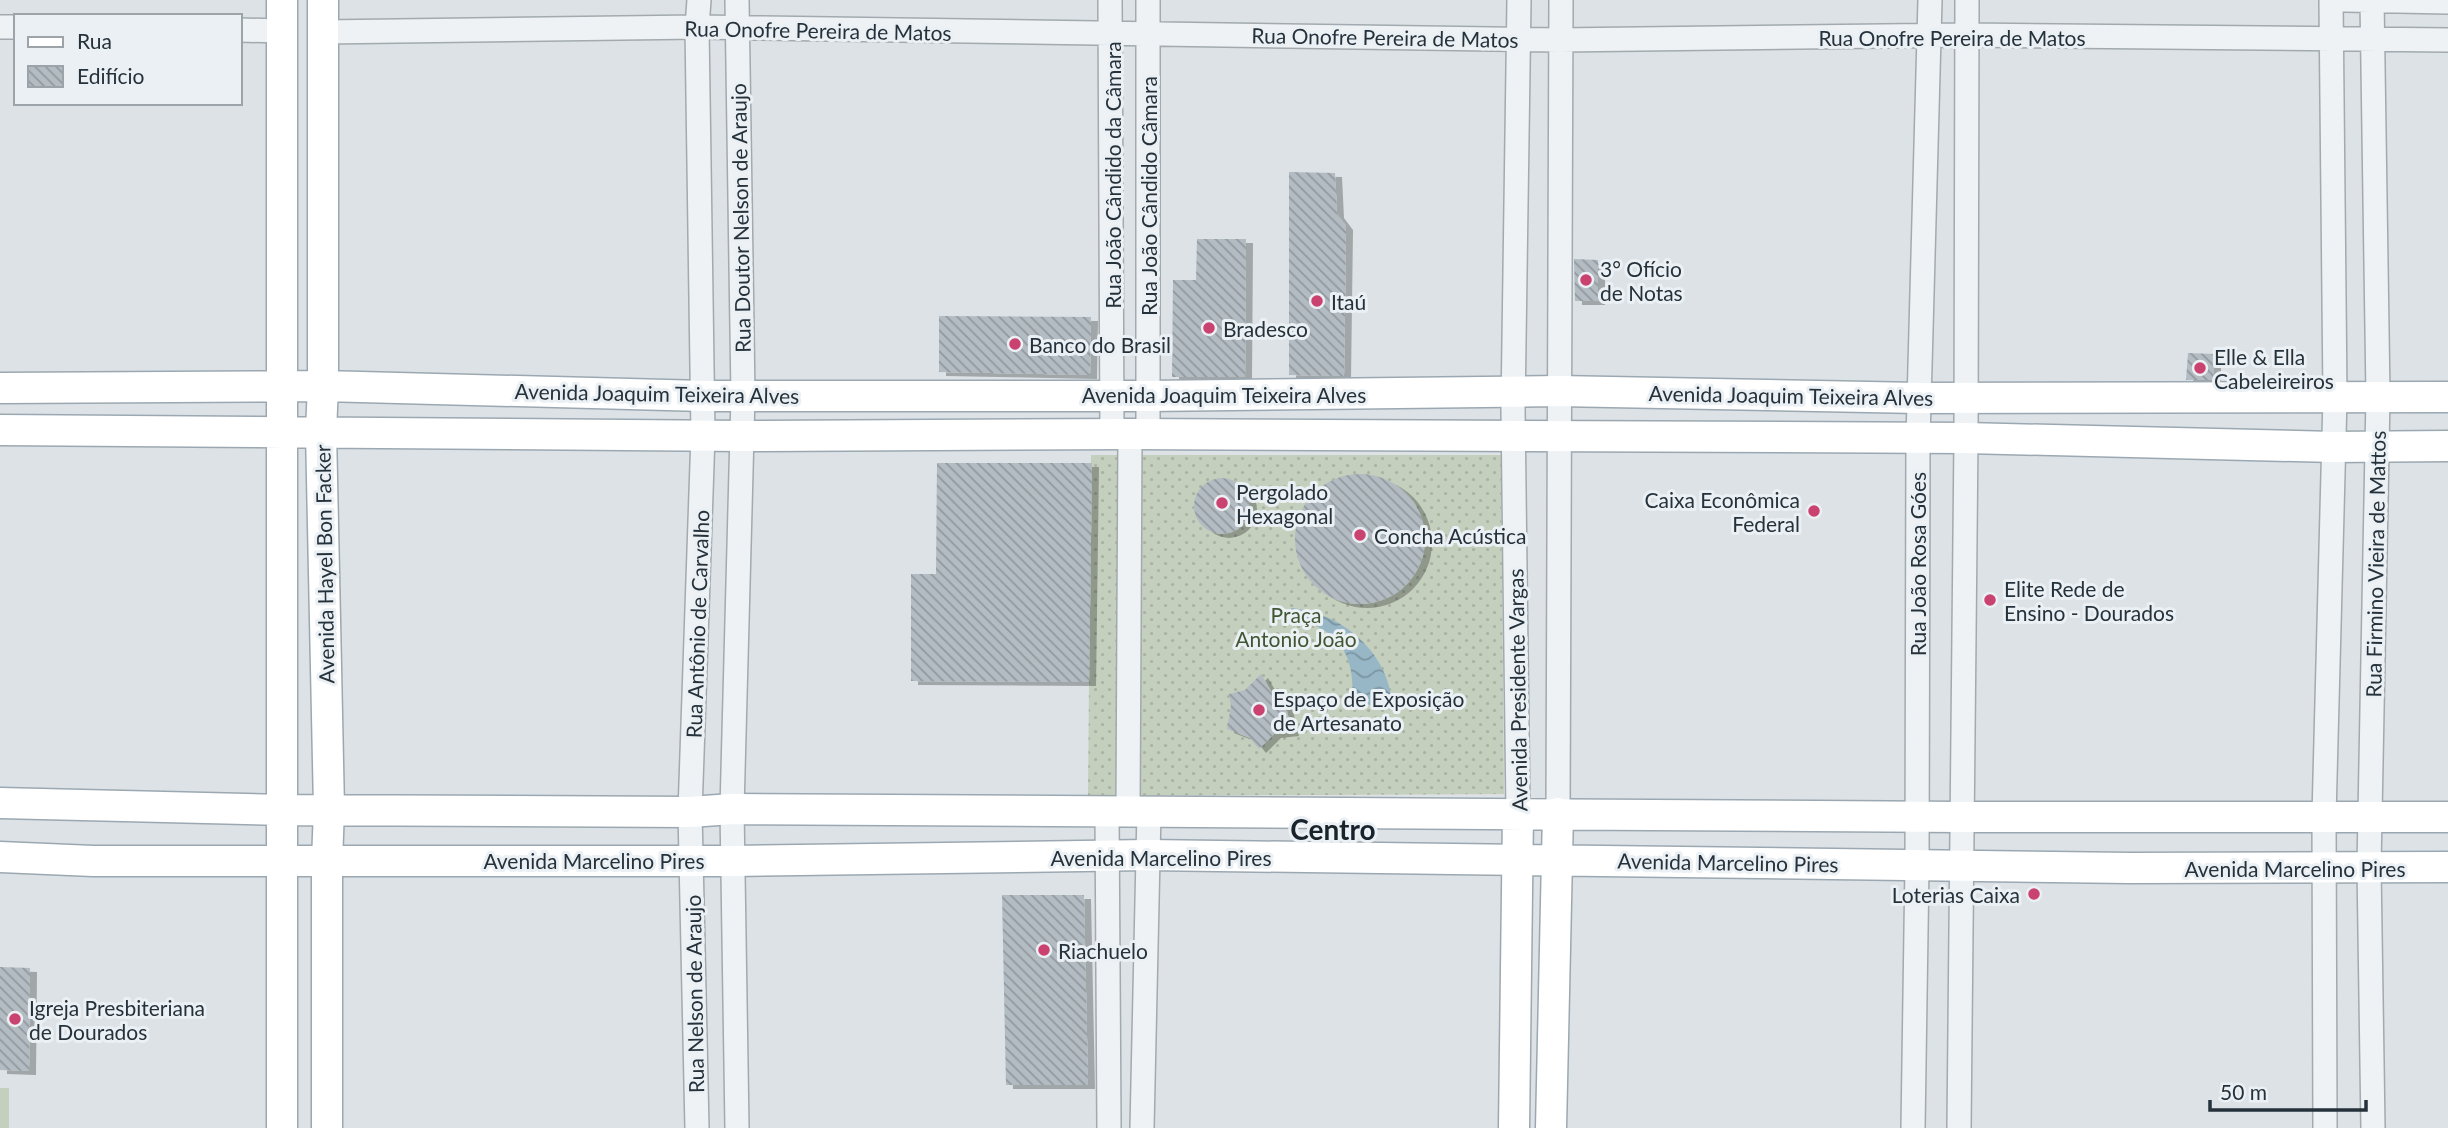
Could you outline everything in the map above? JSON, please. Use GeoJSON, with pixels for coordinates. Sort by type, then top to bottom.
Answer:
{"type":"FeatureCollection","features":[{"type":"Feature","properties":{"kind":"main road","name":"Avenida Hayel Bon Facker"},"geometry":{"type":"LineString","coordinates":[[282,0],[282,1128]]}},
{"type":"Feature","properties":{"kind":"main road","name":"Avenida Hayel Bon Facker"},"geometry":{"type":"LineString","coordinates":[[323,0],[321,431],[329,809],[327,1128]]}},
{"type":"Feature","properties":{"kind":"main road","name":"Avenida Joaquim Teixeira Alves"},"geometry":{"type":"LineString","coordinates":[[0,388],[323,386],[704,396],[1148,396],[1558,391],[1919,398],[2448,397]]}},
{"type":"Feature","properties":{"kind":"main road","name":"Avenida Joaquim Teixeira Alves"},"geometry":{"type":"LineString","coordinates":[[0,430],[743,436],[1514,435],[1966,438],[2334,447],[2448,446]]}},
{"type":"Feature","properties":{"kind":"main road"},"geometry":{"type":"LineString","coordinates":[[0,803],[282,810],[690,812],[732,809],[1961,817],[2448,817]]}},
{"type":"Feature","properties":{"kind":"main road","name":"Avenida Presidente Vargas"},"geometry":{"type":"LineString","coordinates":[[1514,1128],[1518,813]]}},
{"type":"Feature","properties":{"kind":"main road","name":"Avenida Presidente Vargas"},"geometry":{"type":"LineString","coordinates":[[1551,1128],[1558,813]]}},
{"type":"Feature","properties":{"kind":"main road","name":"Avenida Marcelino Pires"},"geometry":{"type":"LineString","coordinates":[[0,857],[93,861],[734,861],[1148,855],[2130,868],[2448,867]]}},
{"type":"Feature","properties":{"kind":"main road"},"geometry":{"type":"LineString","coordinates":[[1515,1062],[1553,1063]]}},
{"type":"Feature","properties":{"kind":"street","name":"Rua Doutor Nelson de Araujo"},"geometry":{"type":"LineString","coordinates":[[699,0],[697,27],[704,435]]}},
{"type":"Feature","properties":{"kind":"street","name":"Rua Doutor Nelson de Araujo"},"geometry":{"type":"LineString","coordinates":[[737,0],[743,436]]}},
{"type":"Feature","properties":{"kind":"street","name":"Rua João Cândido da Câmara"},"geometry":{"type":"LineString","coordinates":[[1110,0],[1112,394],[1130,434]]}},
{"type":"Feature","properties":{"kind":"street","name":"Rua João Cândido Câmara"},"geometry":{"type":"LineString","coordinates":[[1109,1128],[1107,856],[1128,811],[1130,434],[1148,396],[1148,0]]}},
{"type":"Feature","properties":{"kind":"street","name":"Avenida Presidente Vargas"},"geometry":{"type":"LineString","coordinates":[[1518,813],[1513,393],[1519,0]]}},
{"type":"Feature","properties":{"kind":"street","name":"Avenida Presidente Vargas"},"geometry":{"type":"LineString","coordinates":[[1558,813],[1561,0]]}},
{"type":"Feature","properties":{"kind":"street","name":"Rua João Rosa Góes"},"geometry":{"type":"LineString","coordinates":[[1913,1128],[1918,439],[1930,0]]}},
{"type":"Feature","properties":{"kind":"street"},"geometry":{"type":"LineString","coordinates":[[1959,1128],[1966,438],[1967,0]]}},
{"type":"Feature","properties":{"kind":"street","name":"Rua Firmino Vieira de Mattos"},"geometry":{"type":"LineString","coordinates":[[2325,1128],[2324,816],[2335,397],[2331,0]]}},
{"type":"Feature","properties":{"kind":"street"},"geometry":{"type":"LineString","coordinates":[[2345,0],[2448,2]]}},
{"type":"Feature","properties":{"kind":"street","name":"Rua Firmino Vieira de Mattos"},"geometry":{"type":"LineString","coordinates":[[2372,1],[2378,396],[2369,867],[2373,1128]]}},
{"type":"Feature","properties":{"kind":"street","name":"Rua Onofre Pereira de Matos"},"geometry":{"type":"LineString","coordinates":[[323,32],[697,27],[1559,40],[1968,35],[2448,40]]}},
{"type":"Feature","properties":{"kind":"street"},"geometry":{"type":"LineString","coordinates":[[242,30],[282,31]]}},
{"type":"Feature","properties":{"kind":"street","name":"Rua Antônio de Carvalho"},"geometry":{"type":"LineString","coordinates":[[691,859],[690,812],[704,435]]}},
{"type":"Feature","properties":{"kind":"street","name":"Rua Antônio de Carvalho"},"geometry":{"type":"LineString","coordinates":[[734,861],[732,809],[743,436]]}},
{"type":"Feature","properties":{"kind":"street","name":"Rua João Cândido Câmara"},"geometry":{"type":"LineString","coordinates":[[1128,811],[1148,855],[1142,1128]]}},
{"type":"Feature","properties":{"kind":"street","name":"Rua Nelson de Araujo"},"geometry":{"type":"LineString","coordinates":[[691,859],[697,1128]]}},
{"type":"Feature","properties":{"kind":"street","name":"Rua Nelson de Araujo"},"geometry":{"type":"LineString","coordinates":[[734,861],[737,1128]]}},
{"type":"Feature","properties":{"kind":"green space","name":"Praça Antonio João"},"geometry":{"type":"Polygon","coordinates":[[[1091,455],[1501,455],[1504,794],[1088,796],[1091,455]]]}},
{"type":"Feature","properties":{"kind":"green space"},"geometry":{"type":"Polygon","coordinates":[[[0,1088],[9,1088],[9,1128],[0,1128],[0,1088]]]}},
{"type":"Feature","properties":{"kind":"water"},"geometry":{"type":"Polygon","coordinates":[[[1291,608],[1328,618],[1361,640],[1384,671],[1392,710],[1352,701],[1351,669],[1340,645],[1320,628],[1290,618],[1291,608]]]}},
{"type":"Feature","properties":{"kind":"building","name":"Itaú"},"geometry":{"type":"Polygon","coordinates":[[[1289,172],[1335,173],[1337,214],[1346,226],[1344,376],[1289,375],[1289,172]]]}},
{"type":"Feature","properties":{"kind":"building","name":"Bradesco"},"geometry":{"type":"Polygon","coordinates":[[[1197,239],[1246,239],[1245,377],[1172,377],[1173,280],[1196,280],[1197,239]]]}},
{"type":"Feature","properties":{"kind":"building","name":"3° Ofício de Notas"},"geometry":{"type":"Polygon","coordinates":[[[1574,259],[1598,260],[1598,301],[1575,301],[1574,259]]]}},
{"type":"Feature","properties":{"kind":"building","name":"Banco do Brasil"},"geometry":{"type":"Polygon","coordinates":[[[939,316],[1091,317],[1090,375],[939,372],[939,316]]]}},
{"type":"Feature","properties":{"kind":"building","name":"Elle & Ella Cabeleireiros"},"geometry":{"type":"Polygon","coordinates":[[[2188,353],[2214,354],[2214,380],[2186,380],[2188,353]]]}},
{"type":"Feature","properties":{"kind":"building"},"geometry":{"type":"Polygon","coordinates":[[[937,463],[1092,463],[1089,682],[911,681],[911,574],[936,574],[937,463]]]}},
{"type":"Feature","properties":{"kind":"building","name":"Concha Acústica"},"geometry":{"type":"Polygon","coordinates":[[[1360,474],[1385,479],[1406,493],[1420,514],[1425,539],[1420,564],[1406,585],[1385,599],[1360,604],[1335,599],[1314,585],[1300,564],[1295,539],[1300,514],[1314,493],[1335,479],[1360,474]]]}},
{"type":"Feature","properties":{"kind":"building","name":"Pergolado Hexagonal"},"geometry":{"type":"Polygon","coordinates":[[[1222,478],[1242,486],[1250,506],[1242,526],[1222,534],[1202,526],[1194,506],[1202,486],[1222,478]]]}},
{"type":"Feature","properties":{"kind":"building","name":"Espaço de Exposição de Artesanato"},"geometry":{"type":"Polygon","coordinates":[[[1261,674],[1271,691],[1293,694],[1286,707],[1292,732],[1274,734],[1259,749],[1250,738],[1227,729],[1231,706],[1229,694],[1245,690],[1261,674]]]}},
{"type":"Feature","properties":{"kind":"building"},"geometry":{"type":"Polygon","coordinates":[[[1002,895],[1084,895],[1088,1085],[1006,1085],[1002,895]]]}},
{"type":"Feature","properties":{"kind":"building","name":"Igreja Presbiteriana de Dourados"},"geometry":{"type":"Polygon","coordinates":[[[0,967],[30,968],[29,1071],[0,1070],[0,967]]]}},
{"type":"Feature","properties":{"kind":"place","name":"3° Ofício de Notas"},"geometry":{"type":"Point","coordinates":[1586,280]}},
{"type":"Feature","properties":{"kind":"place","name":"Itaú"},"geometry":{"type":"Point","coordinates":[1317,301]}},
{"type":"Feature","properties":{"kind":"place","name":"Bradesco"},"geometry":{"type":"Point","coordinates":[1209,328]}},
{"type":"Feature","properties":{"kind":"place","name":"Banco do Brasil"},"geometry":{"type":"Point","coordinates":[1015,344]}},
{"type":"Feature","properties":{"kind":"place","name":"Elle & Ella Cabeleireiros"},"geometry":{"type":"Point","coordinates":[2200,368]}},
{"type":"Feature","properties":{"kind":"place","name":"Pergolado Hexagonal"},"geometry":{"type":"Point","coordinates":[1222,503]}},
{"type":"Feature","properties":{"kind":"place","name":"Caixa Econômica Federal"},"geometry":{"type":"Point","coordinates":[1814,511]}},
{"type":"Feature","properties":{"kind":"place","name":"Concha Acústica"},"geometry":{"type":"Point","coordinates":[1360,535]}},
{"type":"Feature","properties":{"kind":"place","name":"Elite Rede de Ensino - Dourados"},"geometry":{"type":"Point","coordinates":[1990,600]}},
{"type":"Feature","properties":{"kind":"place","name":"Espaço de Exposição de Artesanato"},"geometry":{"type":"Point","coordinates":[1259,710]}},
{"type":"Feature","properties":{"kind":"place","name":"Loterias Caixa"},"geometry":{"type":"Point","coordinates":[2034,894]}},
{"type":"Feature","properties":{"kind":"place","name":"Riachuelo"},"geometry":{"type":"Point","coordinates":[1044,950]}},
{"type":"Feature","properties":{"kind":"place","name":"Igreja Presbiteriana de Dourados"},"geometry":{"type":"Point","coordinates":[15,1019]}},
{"type":"Feature","properties":{"kind":"district","name":"Centro"},"geometry":{"type":"Point","coordinates":[1333,829]}}]}
